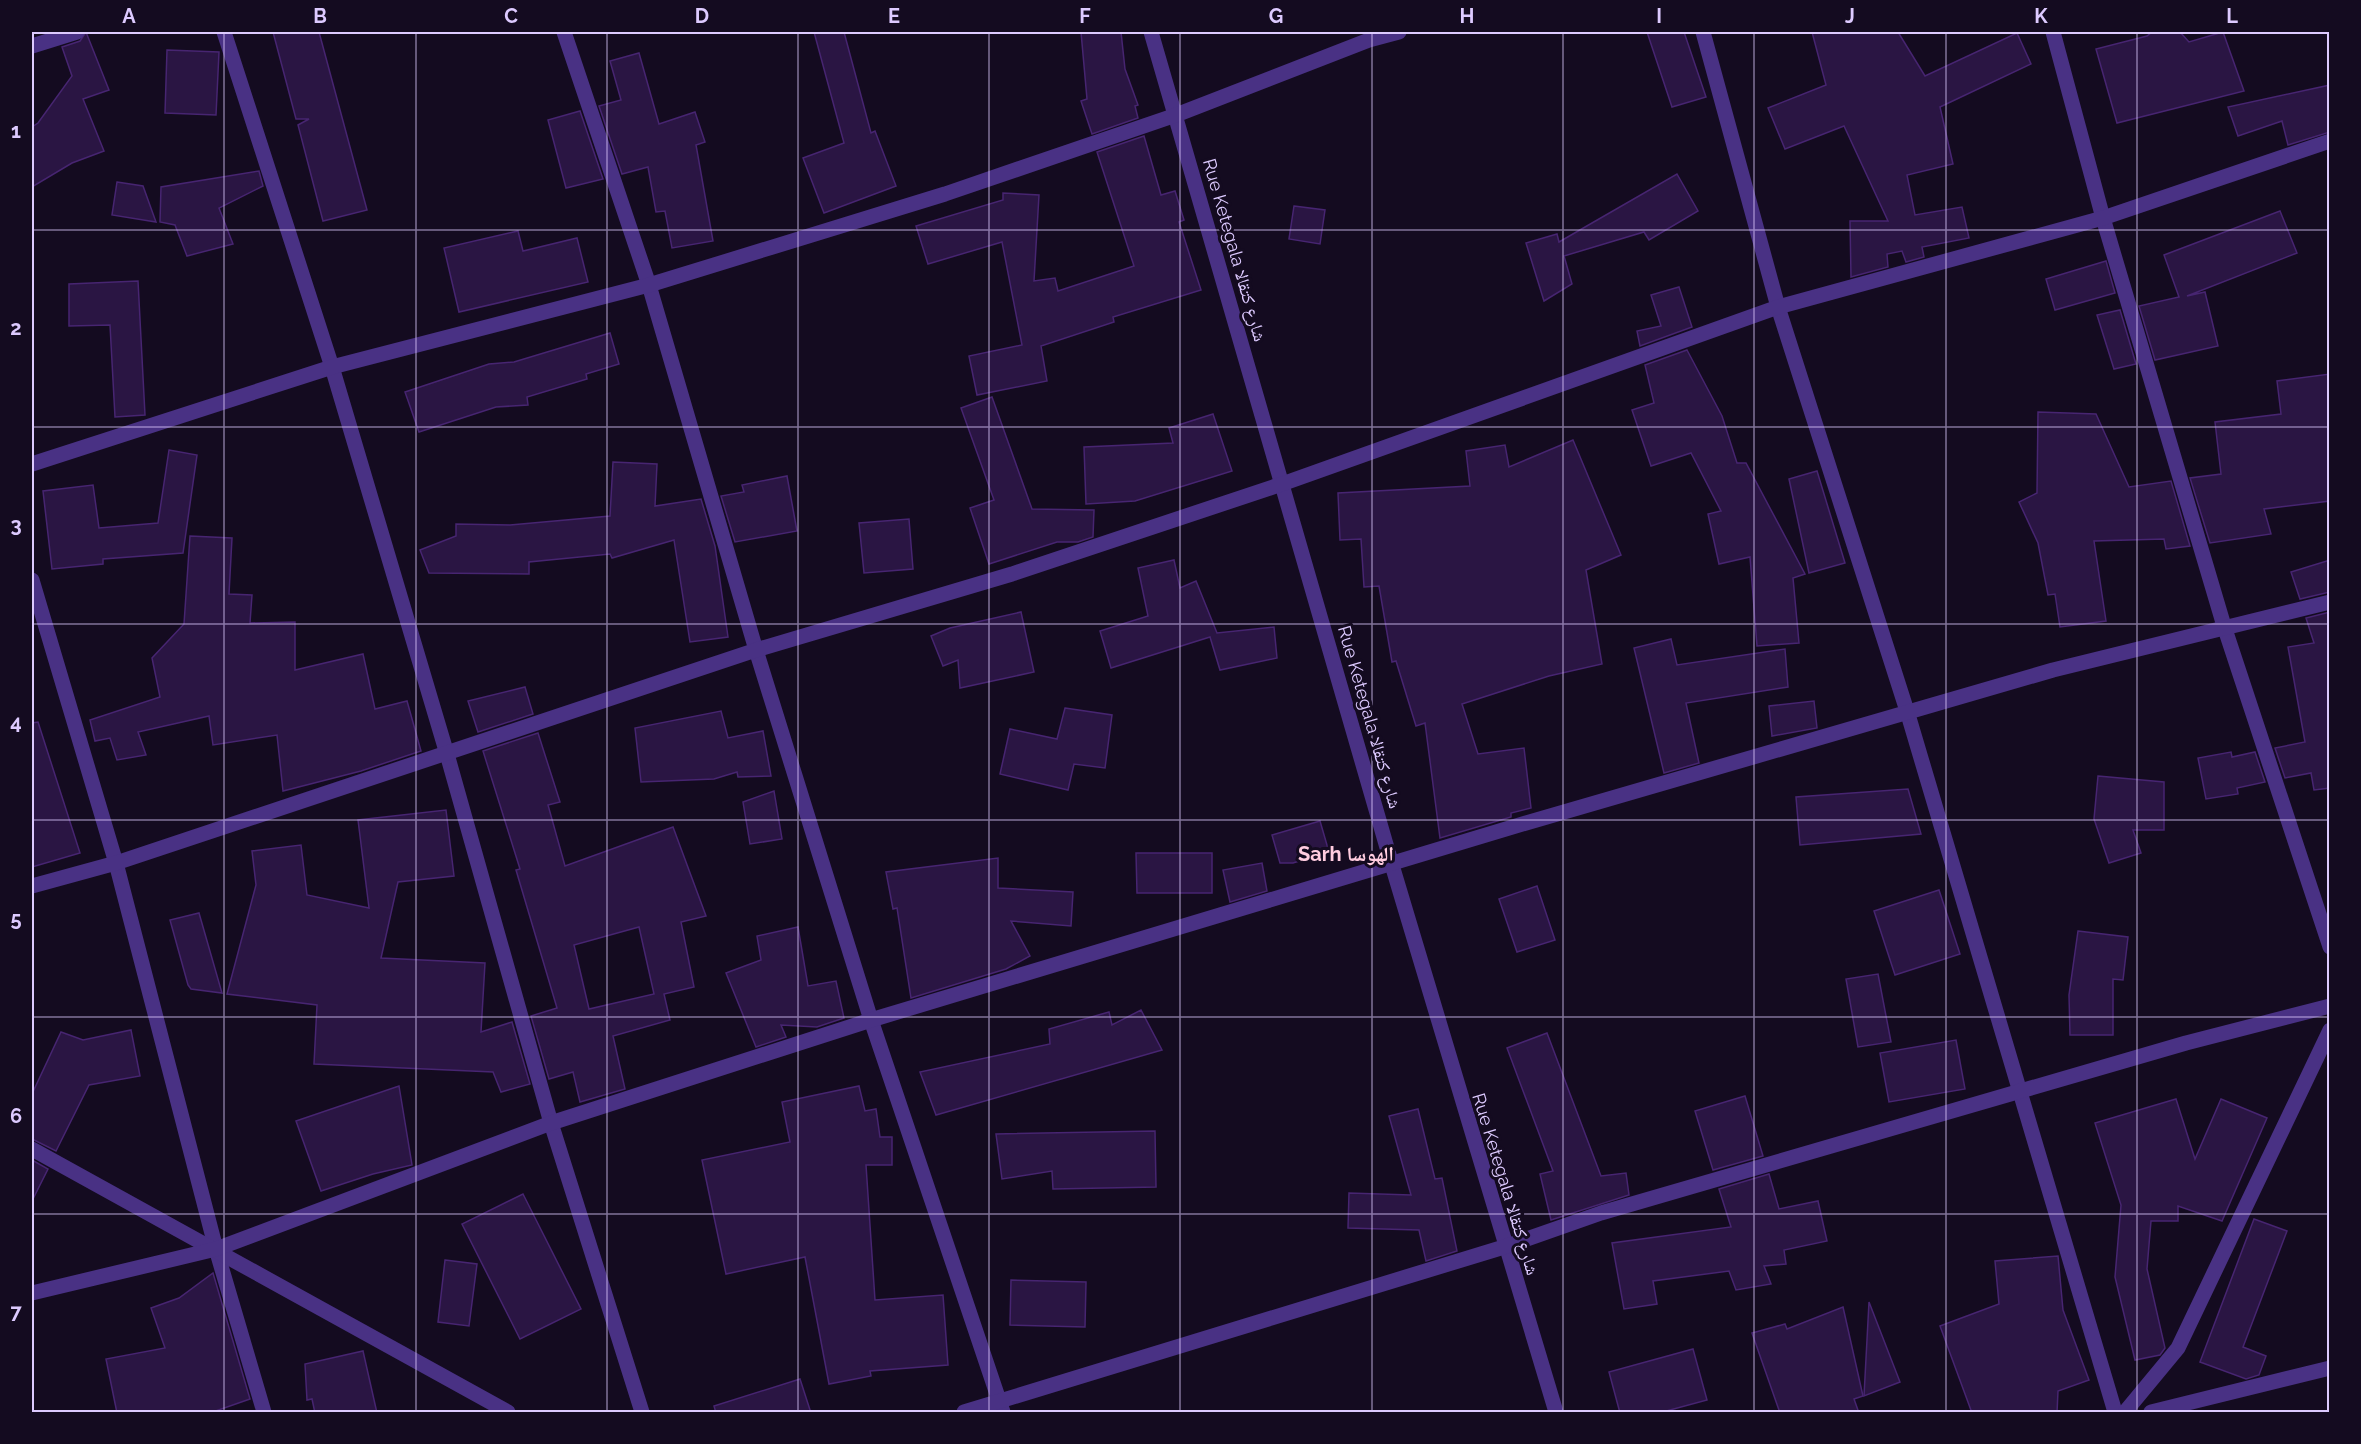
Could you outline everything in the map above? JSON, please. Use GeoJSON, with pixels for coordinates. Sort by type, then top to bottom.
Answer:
{"type":"FeatureCollection","features":[{"type":"Feature","properties":{"kind":"street"},"geometry":{"type":"LineString","coordinates":[[32,46],[76,32]]}},
{"type":"Feature","properties":{"kind":"street"},"geometry":{"type":"LineString","coordinates":[[224,32],[332,367],[447,754],[551,1123],[642,1413]]}},
{"type":"Feature","properties":{"kind":"street"},"geometry":{"type":"LineString","coordinates":[[564,32],[649,285],[756,650],[871,1020],[1001,1407]]}},
{"type":"Feature","properties":{"kind":"street","name":"Rue Ketegala شارع كتقالا"},"geometry":{"type":"LineString","coordinates":[[1151,32],[1504,1247],[1556,1413]]}},
{"type":"Feature","properties":{"kind":"street"},"geometry":{"type":"LineString","coordinates":[[32,464],[332,367],[649,285],[945,194],[1176,115],[1369,40],[1399,32]]}},
{"type":"Feature","properties":{"kind":"street"},"geometry":{"type":"LineString","coordinates":[[1703,32],[1778,307],[1907,711],[2115,1413]]}},
{"type":"Feature","properties":{"kind":"street"},"geometry":{"type":"LineString","coordinates":[[2053,32],[2103,218],[2224,626],[2330,947]]}},
{"type":"Feature","properties":{"kind":"street"},"geometry":{"type":"LineString","coordinates":[[32,886],[116,863],[756,650],[1012,574],[1282,483],[1778,307],[2103,218],[2330,141]]}},
{"type":"Feature","properties":{"kind":"street"},"geometry":{"type":"LineString","coordinates":[[32,580],[116,863],[216,1249],[264,1413]]}},
{"type":"Feature","properties":{"kind":"street"},"geometry":{"type":"LineString","coordinates":[[32,1293],[216,1249],[551,1123],[871,1020],[1907,711],[2224,626],[2330,602]]}},
{"type":"Feature","properties":{"kind":"street"},"geometry":{"type":"LineString","coordinates":[[964,1413],[1001,1407],[1504,1247],[1601,1213],[2186,1043],[2330,1006]]}},
{"type":"Feature","properties":{"kind":"street"},"geometry":{"type":"LineString","coordinates":[[2125,1413],[2178,1348],[2330,1029]]}},
{"type":"Feature","properties":{"kind":"street"},"geometry":{"type":"LineString","coordinates":[[32,1149],[508,1413]]}},
{"type":"Feature","properties":{"kind":"street"},"geometry":{"type":"LineString","coordinates":[[2151,1413],[2330,1368]]}},
{"type":"Feature","properties":{"kind":"building"},"geometry":{"type":"Polygon","coordinates":[[[86,32],[109,90],[83,99],[104,151],[72,163],[32,187],[32,127],[38,123],[72,76],[62,47],[80,41],[86,32]]]}},
{"type":"Feature","properties":{"kind":"building"},"geometry":{"type":"Polygon","coordinates":[[[273,32],[319,32],[367,210],[323,221],[298,125],[309,119],[296,119],[273,32]]]}},
{"type":"Feature","properties":{"kind":"building"},"geometry":{"type":"Polygon","coordinates":[[[814,32],[844,32],[871,133],[875,131],[896,186],[824,213],[803,158],[844,143],[814,32]]]}},
{"type":"Feature","properties":{"kind":"building"},"geometry":{"type":"Polygon","coordinates":[[[1081,32],[1121,32],[1125,69],[1138,105],[1135,106],[1138,118],[1092,134],[1081,101],[1087,99],[1081,32]]]}},
{"type":"Feature","properties":{"kind":"building"},"geometry":{"type":"Polygon","coordinates":[[[1647,32],[1684,32],[1706,97],[1672,107],[1647,32]]]}},
{"type":"Feature","properties":{"kind":"building"},"geometry":{"type":"Polygon","coordinates":[[[1812,32],[1898,32],[1925,76],[2017,33],[2031,64],[1940,107],[1953,164],[1907,175],[1915,215],[1962,207],[1969,238],[1922,247],[1924,257],[1906,262],[1902,251],[1887,254],[1888,267],[1851,277],[1850,221],[1888,221],[1844,126],[1785,149],[1768,108],[1826,85],[1812,32]]]}},
{"type":"Feature","properties":{"kind":"building"},"geometry":{"type":"Polygon","coordinates":[[[2152,32],[2180,32],[2189,42],[2223,32],[2244,91],[2117,123],[2096,49],[2147,36],[2152,32]]]}},
{"type":"Feature","properties":{"kind":"building"},"geometry":{"type":"Polygon","coordinates":[[[167,50],[219,52],[216,115],[165,113],[167,50]]]}},
{"type":"Feature","properties":{"kind":"building"},"geometry":{"type":"Polygon","coordinates":[[[639,53],[659,124],[695,112],[705,142],[696,145],[713,241],[672,248],[665,211],[656,212],[648,167],[622,174],[599,106],[621,100],[610,61],[639,53]]]}},
{"type":"Feature","properties":{"kind":"building"},"geometry":{"type":"Polygon","coordinates":[[[2330,85],[2330,132],[2288,145],[2282,121],[2238,136],[2228,107],[2330,85]]]}},
{"type":"Feature","properties":{"kind":"building"},"geometry":{"type":"Polygon","coordinates":[[[580,111],[603,179],[566,188],[548,120],[580,111]]]}},
{"type":"Feature","properties":{"kind":"building"},"geometry":{"type":"Polygon","coordinates":[[[1144,136],[1161,195],[1175,191],[1184,220],[1179,222],[1201,290],[1113,317],[1114,322],[1041,346],[1047,381],[977,395],[969,356],[1022,345],[1002,242],[928,264],[916,226],[1003,200],[1003,193],[1039,195],[1034,281],[1055,278],[1058,291],[1134,266],[1097,152],[1144,136]]]}},
{"type":"Feature","properties":{"kind":"building"},"geometry":{"type":"Polygon","coordinates":[[[259,171],[263,186],[219,208],[233,244],[187,256],[175,225],[160,222],[161,187],[259,171]]]}},
{"type":"Feature","properties":{"kind":"building"},"geometry":{"type":"Polygon","coordinates":[[[1677,174],[1698,211],[1649,240],[1644,232],[1564,256],[1572,284],[1544,301],[1526,243],[1557,234],[1559,242],[1677,174]]]}},
{"type":"Feature","properties":{"kind":"building"},"geometry":{"type":"Polygon","coordinates":[[[117,182],[143,186],[156,222],[112,215],[117,182]]]}},
{"type":"Feature","properties":{"kind":"building"},"geometry":{"type":"Polygon","coordinates":[[[1294,206],[1325,210],[1320,244],[1289,239],[1294,206]]]}},
{"type":"Feature","properties":{"kind":"building"},"geometry":{"type":"Polygon","coordinates":[[[2280,211],[2297,253],[2187,296],[2205,292],[2218,346],[2155,360],[2139,306],[2179,297],[2164,255],[2280,211]]]}},
{"type":"Feature","properties":{"kind":"building"},"geometry":{"type":"Polygon","coordinates":[[[518,231],[523,251],[577,238],[588,282],[459,312],[444,248],[518,231]]]}},
{"type":"Feature","properties":{"kind":"building"},"geometry":{"type":"Polygon","coordinates":[[[2106,261],[2115,293],[2055,310],[2046,279],[2106,261]]]}},
{"type":"Feature","properties":{"kind":"building"},"geometry":{"type":"Polygon","coordinates":[[[138,281],[145,415],[115,417],[110,325],[69,326],[69,284],[138,281]]]}},
{"type":"Feature","properties":{"kind":"building"},"geometry":{"type":"Polygon","coordinates":[[[1679,287],[1692,327],[1640,346],[1637,331],[1661,326],[1651,295],[1679,287]]]}},
{"type":"Feature","properties":{"kind":"building"},"geometry":{"type":"Polygon","coordinates":[[[2120,310],[2136,364],[2114,369],[2097,315],[2120,310]]]}},
{"type":"Feature","properties":{"kind":"building"},"geometry":{"type":"Polygon","coordinates":[[[610,333],[619,364],[586,374],[587,379],[527,397],[528,405],[496,407],[419,432],[405,392],[489,364],[514,362],[610,333]]]}},
{"type":"Feature","properties":{"kind":"building"},"geometry":{"type":"Polygon","coordinates":[[[1687,350],[1722,416],[1737,463],[1746,463],[1805,574],[1793,578],[1799,643],[1757,646],[1750,557],[1719,564],[1708,514],[1721,511],[1691,453],[1651,466],[1632,410],[1654,403],[1645,365],[1687,350]]]}},
{"type":"Feature","properties":{"kind":"building"},"geometry":{"type":"Polygon","coordinates":[[[2330,374],[2330,501],[2264,509],[2271,534],[2210,543],[2190,478],[2221,474],[2215,422],[2281,414],[2277,381],[2330,374]]]}},
{"type":"Feature","properties":{"kind":"building"},"geometry":{"type":"Polygon","coordinates":[[[992,397],[1032,509],[1094,510],[1093,537],[1078,542],[1057,542],[989,564],[970,508],[994,500],[961,408],[992,397]]]}},
{"type":"Feature","properties":{"kind":"building"},"geometry":{"type":"Polygon","coordinates":[[[2038,412],[2096,414],[2129,487],[2171,481],[2190,546],[2166,549],[2164,539],[2094,541],[2106,621],[2060,627],[2055,594],[2048,595],[2038,543],[2019,502],[2037,493],[2038,412]]]}},
{"type":"Feature","properties":{"kind":"building"},"geometry":{"type":"Polygon","coordinates":[[[1213,414],[1232,471],[1135,501],[1086,504],[1084,447],[1173,443],[1169,428],[1213,414]]]}},
{"type":"Feature","properties":{"kind":"building"},"geometry":{"type":"Polygon","coordinates":[[[1573,440],[1621,555],[1586,570],[1602,664],[1549,676],[1462,704],[1478,754],[1524,748],[1531,808],[1511,813],[1511,817],[1440,838],[1425,723],[1416,726],[1396,661],[1392,662],[1379,586],[1364,587],[1361,539],[1340,540],[1338,493],[1470,486],[1466,451],[1505,445],[1509,467],[1573,440]]]}},
{"type":"Feature","properties":{"kind":"building"},"geometry":{"type":"Polygon","coordinates":[[[169,450],[197,455],[183,553],[103,559],[103,564],[52,569],[43,491],[93,485],[99,528],[158,523],[169,450]]]}},
{"type":"Feature","properties":{"kind":"building"},"geometry":{"type":"Polygon","coordinates":[[[613,462],[657,464],[655,506],[701,499],[715,546],[728,637],[690,642],[674,540],[612,558],[610,554],[529,562],[529,574],[429,573],[420,550],[456,536],[456,524],[510,525],[610,516],[613,462]]]}},
{"type":"Feature","properties":{"kind":"building"},"geometry":{"type":"Polygon","coordinates":[[[1817,471],[1845,563],[1809,573],[1789,479],[1817,471]]]}},
{"type":"Feature","properties":{"kind":"building"},"geometry":{"type":"Polygon","coordinates":[[[787,476],[797,531],[735,542],[721,496],[744,492],[742,485],[787,476]]]}},
{"type":"Feature","properties":{"kind":"building"},"geometry":{"type":"Polygon","coordinates":[[[909,519],[913,569],[864,573],[859,523],[909,519]]]}},
{"type":"Feature","properties":{"kind":"building"},"geometry":{"type":"Polygon","coordinates":[[[190,536],[232,538],[229,594],[252,595],[250,623],[295,622],[295,670],[363,654],[375,709],[407,701],[421,751],[361,771],[283,791],[277,735],[213,745],[209,716],[138,732],[146,755],[117,760],[110,738],[95,741],[90,720],[160,697],[152,658],[184,624],[190,536]]]}},
{"type":"Feature","properties":{"kind":"building"},"geometry":{"type":"Polygon","coordinates":[[[1174,560],[1180,588],[1196,581],[1217,633],[1274,627],[1277,658],[1220,670],[1210,637],[1111,668],[1100,631],[1148,616],[1138,568],[1174,560]]]}},
{"type":"Feature","properties":{"kind":"building"},"geometry":{"type":"Polygon","coordinates":[[[2330,560],[2330,592],[2300,599],[2291,572],[2330,560]]]}},
{"type":"Feature","properties":{"kind":"building"},"geometry":{"type":"Polygon","coordinates":[[[1021,612],[1034,672],[960,688],[958,660],[943,666],[931,636],[950,628],[1021,612]]]}},
{"type":"Feature","properties":{"kind":"building"},"geometry":{"type":"Polygon","coordinates":[[[2330,612],[2330,788],[2314,790],[2311,773],[2285,778],[2275,748],[2305,742],[2288,647],[2314,643],[2306,618],[2330,612]]]}},
{"type":"Feature","properties":{"kind":"building"},"geometry":{"type":"Polygon","coordinates":[[[1671,639],[1677,665],[1785,649],[1788,687],[1686,703],[1699,763],[1664,773],[1634,648],[1671,639]]]}},
{"type":"Feature","properties":{"kind":"building"},"geometry":{"type":"Polygon","coordinates":[[[525,687],[533,714],[478,732],[468,701],[525,687]]]}},
{"type":"Feature","properties":{"kind":"building"},"geometry":{"type":"Polygon","coordinates":[[[1814,701],[1817,728],[1772,736],[1769,706],[1814,701]]]}},
{"type":"Feature","properties":{"kind":"building"},"geometry":{"type":"Polygon","coordinates":[[[1065,708],[1112,715],[1105,768],[1074,764],[1068,790],[1000,774],[1010,729],[1057,739],[1065,708]]]}},
{"type":"Feature","properties":{"kind":"building"},"geometry":{"type":"Polygon","coordinates":[[[721,711],[728,738],[763,731],[771,776],[738,777],[737,772],[714,779],[641,782],[635,728],[721,711]]]}},
{"type":"Feature","properties":{"kind":"building"},"geometry":{"type":"Polygon","coordinates":[[[38,722],[80,853],[32,867],[32,723],[38,722]]]}},
{"type":"Feature","properties":{"kind":"building"},"geometry":{"type":"Polygon","coordinates":[[[538,733],[560,802],[548,805],[565,866],[673,827],[706,916],[681,922],[694,987],[664,994],[670,1020],[613,1036],[625,1089],[580,1102],[573,1072],[549,1079],[531,1016],[557,1008],[516,870],[520,869],[483,751],[538,733]],[[639,927],[574,945],[589,1009],[654,994],[639,927]]]}},
{"type":"Feature","properties":{"kind":"building"},"geometry":{"type":"Polygon","coordinates":[[[2231,752],[2232,757],[2255,752],[2265,782],[2237,788],[2238,794],[2206,799],[2198,758],[2231,752]]]}},
{"type":"Feature","properties":{"kind":"building"},"geometry":{"type":"Polygon","coordinates":[[[2098,776],[2164,782],[2164,830],[2133,830],[2141,853],[2109,863],[2094,819],[2098,776]]]}},
{"type":"Feature","properties":{"kind":"building"},"geometry":{"type":"Polygon","coordinates":[[[1908,789],[1921,834],[1800,845],[1796,797],[1908,789]]]}},
{"type":"Feature","properties":{"kind":"building"},"geometry":{"type":"Polygon","coordinates":[[[774,791],[782,839],[750,844],[743,802],[774,791]]]}},
{"type":"Feature","properties":{"kind":"building"},"geometry":{"type":"Polygon","coordinates":[[[446,810],[454,876],[398,882],[381,958],[485,963],[481,1032],[512,1022],[530,1084],[501,1092],[493,1072],[314,1064],[317,1005],[227,994],[256,885],[252,851],[301,845],[307,895],[369,908],[358,820],[446,810]]]}},
{"type":"Feature","properties":{"kind":"building"},"geometry":{"type":"Polygon","coordinates":[[[1320,821],[1329,852],[1293,863],[1280,863],[1272,835],[1320,821]]]}},
{"type":"Feature","properties":{"kind":"building"},"geometry":{"type":"Polygon","coordinates":[[[1136,853],[1212,853],[1212,893],[1137,893],[1136,853]]]}},
{"type":"Feature","properties":{"kind":"building"},"geometry":{"type":"Polygon","coordinates":[[[998,858],[998,888],[1073,892],[1071,926],[1011,921],[1030,956],[1006,969],[911,998],[897,908],[893,909],[886,872],[998,858]]]}},
{"type":"Feature","properties":{"kind":"building"},"geometry":{"type":"Polygon","coordinates":[[[1262,863],[1267,891],[1230,902],[1223,870],[1262,863]]]}},
{"type":"Feature","properties":{"kind":"building"},"geometry":{"type":"Polygon","coordinates":[[[1537,886],[1555,940],[1517,952],[1499,899],[1537,886]]]}},
{"type":"Feature","properties":{"kind":"building"},"geometry":{"type":"Polygon","coordinates":[[[1939,890],[1960,954],[1895,975],[1874,911],[1939,890]]]}},
{"type":"Feature","properties":{"kind":"building"},"geometry":{"type":"Polygon","coordinates":[[[199,913],[222,993],[191,989],[188,985],[170,920],[199,913]]]}},
{"type":"Feature","properties":{"kind":"building"},"geometry":{"type":"Polygon","coordinates":[[[798,927],[808,986],[836,981],[844,1018],[817,1027],[781,1025],[786,1037],[756,1047],[726,973],[761,960],[757,936],[798,927]]]}},
{"type":"Feature","properties":{"kind":"building"},"geometry":{"type":"Polygon","coordinates":[[[2078,931],[2128,937],[2123,980],[2113,979],[2113,1035],[2070,1035],[2069,995],[2078,931]]]}},
{"type":"Feature","properties":{"kind":"building"},"geometry":{"type":"Polygon","coordinates":[[[1878,974],[1891,1042],[1858,1047],[1846,979],[1878,974]]]}},
{"type":"Feature","properties":{"kind":"building"},"geometry":{"type":"Polygon","coordinates":[[[1141,1010],[1162,1050],[936,1115],[920,1072],[1050,1044],[1049,1029],[1109,1012],[1112,1025],[1141,1010]]]}},
{"type":"Feature","properties":{"kind":"building"},"geometry":{"type":"Polygon","coordinates":[[[131,1030],[140,1076],[89,1085],[56,1151],[32,1139],[32,1094],[61,1032],[83,1040],[131,1030]]]}},
{"type":"Feature","properties":{"kind":"building"},"geometry":{"type":"Polygon","coordinates":[[[1547,1033],[1601,1176],[1626,1173],[1629,1195],[1551,1220],[1540,1174],[1553,1171],[1507,1048],[1547,1033]]]}},
{"type":"Feature","properties":{"kind":"building"},"geometry":{"type":"Polygon","coordinates":[[[1956,1040],[1965,1089],[1889,1102],[1880,1053],[1956,1040]]]}},
{"type":"Feature","properties":{"kind":"building"},"geometry":{"type":"Polygon","coordinates":[[[399,1086],[412,1165],[373,1174],[321,1191],[296,1121],[399,1086]]]}},
{"type":"Feature","properties":{"kind":"building"},"geometry":{"type":"Polygon","coordinates":[[[859,1086],[865,1111],[876,1109],[880,1137],[892,1137],[892,1165],[866,1165],[875,1300],[943,1295],[948,1365],[870,1371],[871,1376],[829,1384],[805,1257],[726,1274],[702,1160],[790,1142],[782,1102],[859,1086]]]}},
{"type":"Feature","properties":{"kind":"building"},"geometry":{"type":"Polygon","coordinates":[[[1745,1096],[1763,1156],[1713,1170],[1695,1111],[1745,1096]]]}},
{"type":"Feature","properties":{"kind":"building"},"geometry":{"type":"Polygon","coordinates":[[[2176,1099],[2195,1159],[2221,1099],[2267,1118],[2222,1221],[2178,1206],[2178,1221],[2151,1221],[2147,1269],[2165,1348],[2160,1355],[2135,1360],[2115,1277],[2121,1205],[2095,1123],[2176,1099]]]}},
{"type":"Feature","properties":{"kind":"building"},"geometry":{"type":"Polygon","coordinates":[[[1418,1109],[1435,1179],[1442,1178],[1457,1251],[1426,1261],[1419,1230],[1348,1228],[1349,1193],[1411,1195],[1389,1116],[1418,1109]]]}},
{"type":"Feature","properties":{"kind":"building"},"geometry":{"type":"Polygon","coordinates":[[[1155,1131],[1156,1187],[1053,1189],[1052,1171],[1002,1179],[996,1134],[1155,1131]]]}},
{"type":"Feature","properties":{"kind":"building"},"geometry":{"type":"Polygon","coordinates":[[[32,1160],[48,1169],[32,1201],[32,1160]]]}},
{"type":"Feature","properties":{"kind":"building"},"geometry":{"type":"Polygon","coordinates":[[[1769,1174],[1779,1209],[1818,1201],[1827,1241],[1784,1250],[1786,1264],[1764,1266],[1771,1284],[1736,1290],[1729,1271],[1653,1281],[1657,1304],[1624,1309],[1612,1243],[1731,1227],[1719,1189],[1769,1174]]]}},
{"type":"Feature","properties":{"kind":"building"},"geometry":{"type":"Polygon","coordinates":[[[523,1194],[581,1309],[520,1339],[462,1224],[523,1194]]]}},
{"type":"Feature","properties":{"kind":"building"},"geometry":{"type":"Polygon","coordinates":[[[2254,1219],[2287,1231],[2243,1347],[2266,1356],[2259,1375],[2246,1379],[2200,1362],[2254,1219]]]}},
{"type":"Feature","properties":{"kind":"building"},"geometry":{"type":"Polygon","coordinates":[[[2058,1256],[2063,1310],[2089,1380],[2058,1391],[2057,1413],[1972,1413],[1940,1326],[1999,1304],[1995,1261],[2058,1256]]]}},
{"type":"Feature","properties":{"kind":"building"},"geometry":{"type":"Polygon","coordinates":[[[445,1260],[477,1264],[469,1326],[438,1322],[445,1260]]]}},
{"type":"Feature","properties":{"kind":"building"},"geometry":{"type":"Polygon","coordinates":[[[213,1273],[250,1399],[210,1413],[117,1413],[106,1359],[165,1348],[151,1308],[179,1298],[213,1273]]]}},
{"type":"Feature","properties":{"kind":"building"},"geometry":{"type":"Polygon","coordinates":[[[1011,1280],[1086,1282],[1085,1327],[1010,1325],[1011,1280]]]}},
{"type":"Feature","properties":{"kind":"building"},"geometry":{"type":"Polygon","coordinates":[[[1869,1302],[1900,1382],[1864,1396],[1869,1302]]]}},
{"type":"Feature","properties":{"kind":"building"},"geometry":{"type":"Polygon","coordinates":[[[1843,1307],[1863,1396],[1854,1399],[1859,1413],[1780,1413],[1752,1333],[1785,1324],[1787,1329],[1843,1307]]]}},
{"type":"Feature","properties":{"kind":"building"},"geometry":{"type":"Polygon","coordinates":[[[1693,1349],[1707,1400],[1659,1413],[1620,1413],[1609,1372],[1693,1349]]]}},
{"type":"Feature","properties":{"kind":"building"},"geometry":{"type":"Polygon","coordinates":[[[363,1351],[377,1413],[315,1413],[312,1399],[307,1400],[305,1364],[363,1351]]]}},
{"type":"Feature","properties":{"kind":"building"},"geometry":{"type":"Polygon","coordinates":[[[800,1379],[811,1413],[716,1413],[714,1406],[800,1379]]]}},
{"type":"Feature","properties":{"kind":"district","name":"Sarh الهوسا"},"geometry":{"type":"Point","coordinates":[1346,854]}}]}
